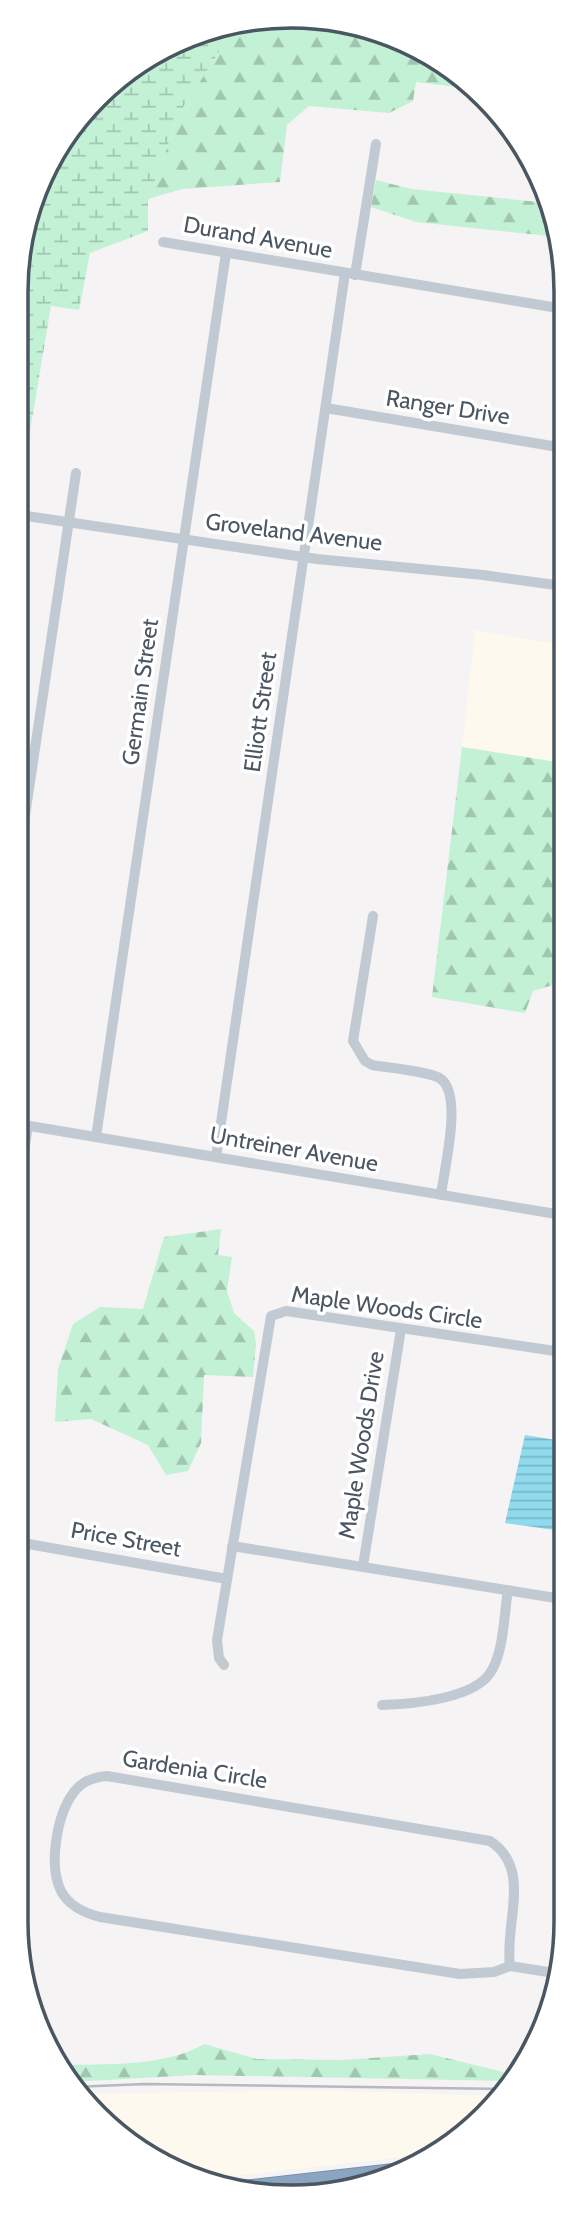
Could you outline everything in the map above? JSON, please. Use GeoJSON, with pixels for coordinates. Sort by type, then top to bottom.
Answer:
{"type":"FeatureCollection","features":[{"type":"Feature","properties":{"kind":"highway"},"geometry":{"type":"LineString","coordinates":[[283,2185],[359,2176]]}},
{"type":"Feature","properties":{"kind":"street","name":"Elliott Street"},"geometry":{"type":"LineString","coordinates":[[216,1157],[326,408],[376,144]]}},
{"type":"Feature","properties":{"kind":"street","name":"Durand Avenue"},"geometry":{"type":"LineString","coordinates":[[163,242],[554,307]]}},
{"type":"Feature","properties":{"kind":"street","name":"Germain Street"},"geometry":{"type":"LineString","coordinates":[[96,1137],[226,253]]}},
{"type":"Feature","properties":{"kind":"street","name":"Ranger Drive"},"geometry":{"type":"LineString","coordinates":[[326,408],[554,446]]}},
{"type":"Feature","properties":{"kind":"street"},"geometry":{"type":"LineString","coordinates":[[28,796],[76,473]]}},
{"type":"Feature","properties":{"kind":"street","name":"Groveland Avenue"},"geometry":{"type":"LineString","coordinates":[[28,516],[303,557],[554,585]]}},
{"type":"Feature","properties":{"kind":"street"},"geometry":{"type":"LineString","coordinates":[[373,916],[353,1041],[365,1061],[372,1065],[439,1078],[450,1089],[453,1106],[441,1195]]}},
{"type":"Feature","properties":{"kind":"street","name":"Untreiner Avenue"},"geometry":{"type":"LineString","coordinates":[[28,1126],[554,1214]]}},
{"type":"Feature","properties":{"kind":"street","name":"Maple Woods Circle"},"geometry":{"type":"LineString","coordinates":[[224,1665],[216,1649],[216,1640],[271,1317],[285,1311],[554,1352]]}},
{"type":"Feature","properties":{"kind":"street","name":"Maple Woods Drive"},"geometry":{"type":"LineString","coordinates":[[363,1566],[401,1329]]}},
{"type":"Feature","properties":{"kind":"street","name":"Price Street"},"geometry":{"type":"LineString","coordinates":[[28,1544],[227,1579]]}},
{"type":"Feature","properties":{"kind":"street"},"geometry":{"type":"LineString","coordinates":[[232,1546],[554,1598]]}},
{"type":"Feature","properties":{"kind":"street"},"geometry":{"type":"LineString","coordinates":[[382,1705],[454,1695],[487,1678],[496,1661],[508,1590]]}},
{"type":"Feature","properties":{"kind":"street","name":"Gardenia Circle"},"geometry":{"type":"LineString","coordinates":[[510,1966],[508,1938],[514,1871],[499,1847],[480,1837],[107,1776],[81,1785],[70,1799],[63,1816],[57,1850],[58,1881],[66,1898],[82,1912],[94,1916],[460,1974],[487,1973],[510,1966],[549,1973]]}},
{"type":"Feature","properties":{"kind":"shaded area"},"geometry":{"type":"Polygon","coordinates":[[[475,630],[554,643],[554,762],[462,747],[475,630]]]}},
{"type":"Feature","properties":{"kind":"shaded area"},"geometry":{"type":"Polygon","coordinates":[[[314,2090],[488,2096],[451,2131],[410,2156],[227,2177],[190,2165],[159,2150],[131,2131],[92,2094],[314,2090]]]}},
{"type":"Feature","properties":{"kind":"green space"},"geometry":{"type":"Polygon","coordinates":[[[257,30],[325,30],[359,37],[406,54],[457,87],[416,82],[413,101],[389,113],[309,106],[287,125],[280,182],[182,189],[148,199],[180,112],[230,35],[257,30]]]}},
{"type":"Feature","properties":{"kind":"green space"},"geometry":{"type":"Polygon","coordinates":[[[230,35],[180,112],[148,199],[148,231],[90,253],[79,310],[51,306],[28,443],[30,257],[42,206],[55,175],[82,131],[105,105],[131,82],[175,55],[230,35]]]}},
{"type":"Feature","properties":{"kind":"green space"},"geometry":{"type":"Polygon","coordinates":[[[376,180],[411,189],[539,202],[548,236],[416,222],[371,207],[376,180]]]}},
{"type":"Feature","properties":{"kind":"green space"},"geometry":{"type":"Polygon","coordinates":[[[462,747],[554,762],[554,985],[533,991],[525,1013],[432,997],[462,747]]]}},
{"type":"Feature","properties":{"kind":"green space"},"geometry":{"type":"Polygon","coordinates":[[[221,1229],[218,1255],[232,1257],[227,1291],[234,1313],[254,1331],[256,1344],[253,1377],[204,1375],[201,1443],[188,1471],[166,1475],[148,1445],[91,1419],[55,1422],[58,1369],[73,1324],[100,1307],[143,1309],[164,1237],[221,1229]]]}},
{"type":"Feature","properties":{"kind":"green space"},"geometry":{"type":"Polygon","coordinates":[[[204,2044],[257,2059],[342,2060],[430,2054],[506,2073],[501,2081],[195,2075],[82,2081],[70,2065],[134,2063],[171,2057],[204,2044]]]}},
{"type":"Feature","properties":{"kind":"water"},"geometry":{"type":"Polygon","coordinates":[[[525,1435],[554,1440],[554,1530],[505,1523],[525,1435]]]}},
{"type":"Feature","properties":{"kind":"railway"},"geometry":{"type":"LineString","coordinates":[[86,2086],[144,2084],[494,2089]]}}]}
